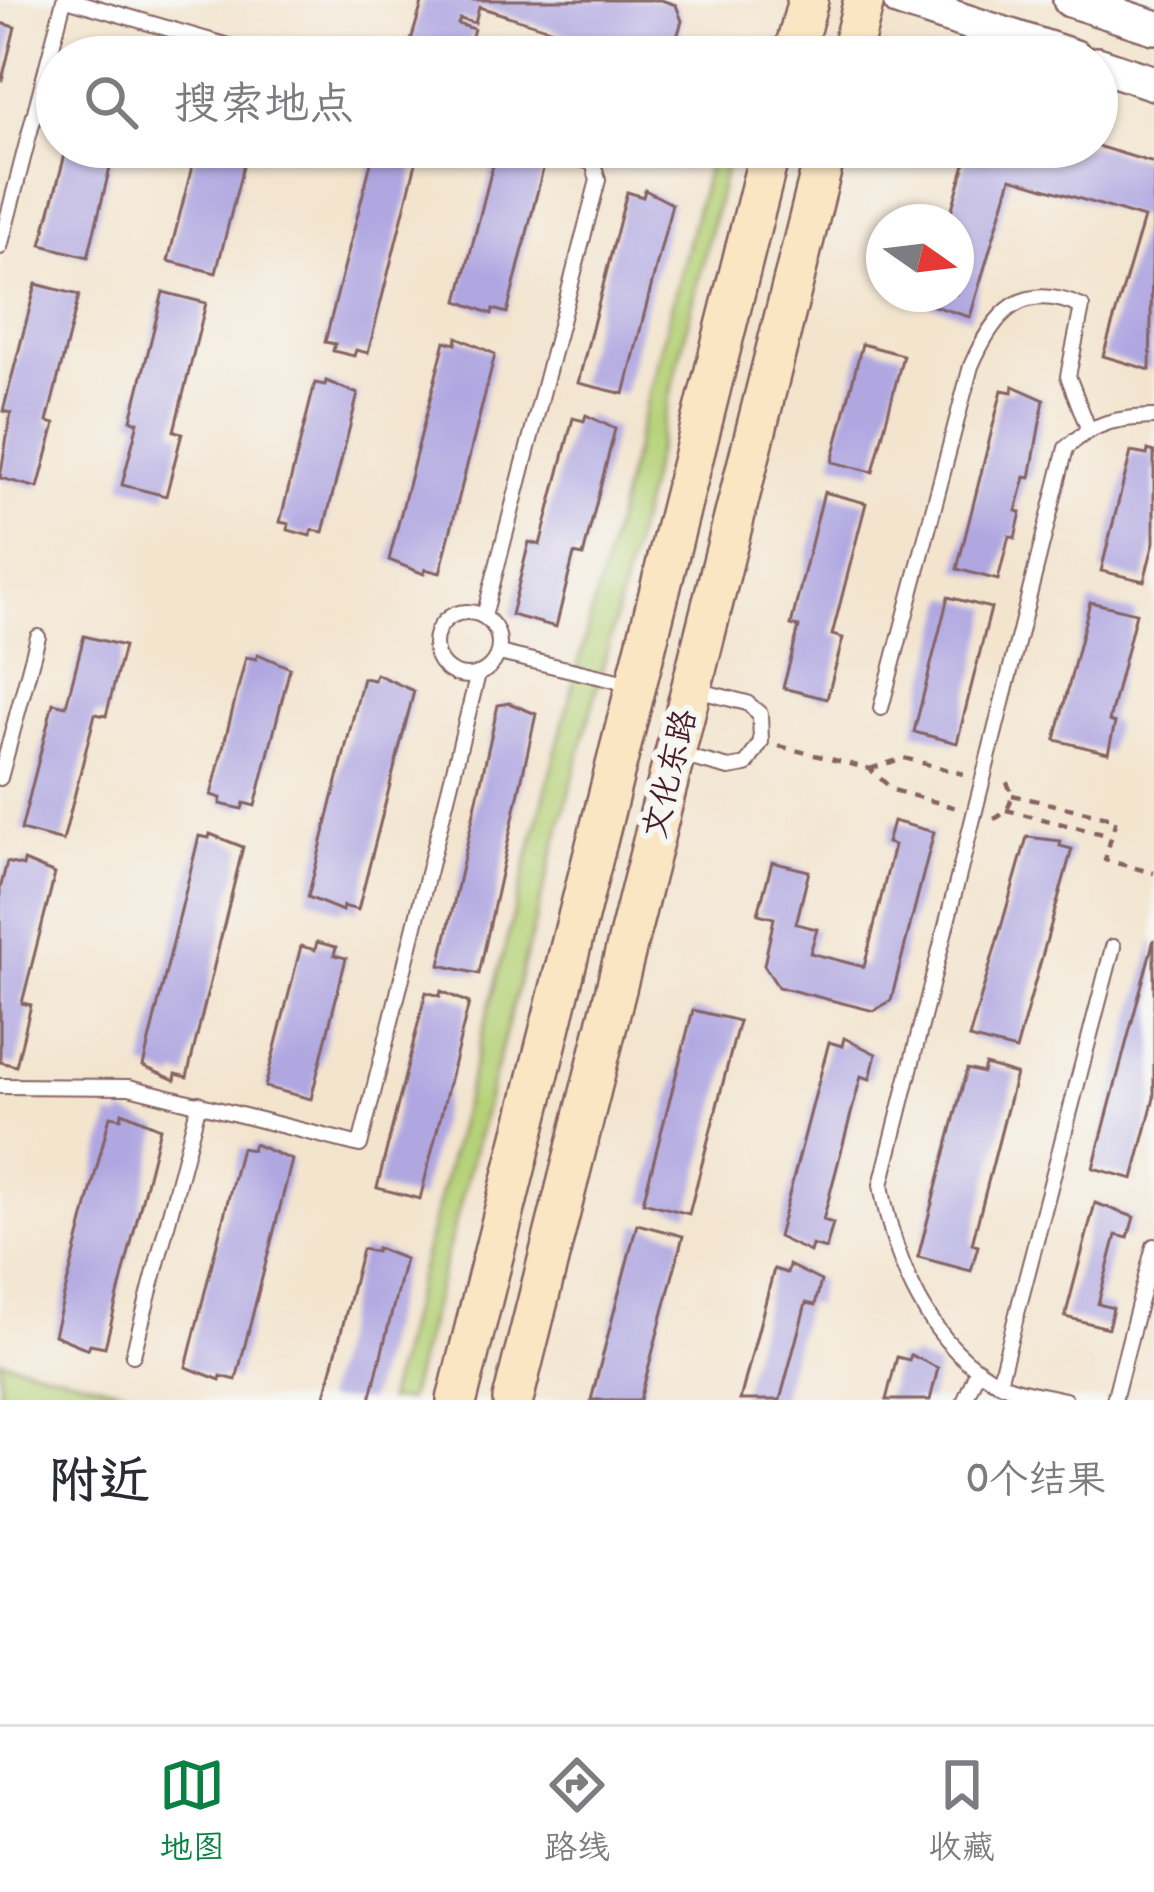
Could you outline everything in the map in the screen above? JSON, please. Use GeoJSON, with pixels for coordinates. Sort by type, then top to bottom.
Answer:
{"type":"FeatureCollection","features":[{"type":"Feature","properties":{"kind":"main road"},"geometry":{"type":"LineString","coordinates":[[799,36],[808,0]]}},
{"type":"Feature","properties":{"kind":"main road"},"geometry":{"type":"LineString","coordinates":[[855,36],[864,0]]}},
{"type":"Feature","properties":{"kind":"main road","name":"文化东路"},"geometry":{"type":"LineString","coordinates":[[457,1400],[766,168]]}},
{"type":"Feature","properties":{"kind":"main road","name":"文化东路"},"geometry":{"type":"LineString","coordinates":[[513,1400],[822,168]]}},
{"type":"Feature","properties":{"kind":"street"},"geometry":{"type":"LineString","coordinates":[[900,0],[1011,36]]}},
{"type":"Feature","properties":{"kind":"street"},"geometry":{"type":"LineString","coordinates":[[1070,0],[1154,27]]}},
{"type":"Feature","properties":{"kind":"street"},"geometry":{"type":"LineString","coordinates":[[1118,71],[1154,82]]}},
{"type":"Feature","properties":{"kind":"lane"},"geometry":{"type":"LineString","coordinates":[[57,36],[67,0],[193,36]]}},
{"type":"Feature","properties":{"kind":"lane"},"geometry":{"type":"LineString","coordinates":[[0,247],[36,114]]}},
{"type":"Feature","properties":{"kind":"lane"},"geometry":{"type":"LineString","coordinates":[[484,616],[598,180],[594,168]]}},
{"type":"Feature","properties":{"kind":"lane"},"geometry":{"type":"LineString","coordinates":[[881,708],[970,366],[989,331],[1022,298],[1038,293],[1082,307],[1068,376],[1088,428]]}},
{"type":"Feature","properties":{"kind":"lane"},"geometry":{"type":"LineString","coordinates":[[1065,1400],[1003,1389],[978,1369],[911,1287],[881,1185],[1066,448],[1088,428],[1114,418],[1154,417]]}},
{"type":"Feature","properties":{"kind":"lane"},"geometry":{"type":"LineString","coordinates":[[0,1086],[128,1087],[360,1145],[478,674],[499,653],[498,633],[484,616],[461,612],[449,616],[436,637],[435,649],[447,669],[478,674]]}},
{"type":"Feature","properties":{"kind":"lane"},"geometry":{"type":"LineString","coordinates":[[0,778],[38,637]]}},
{"type":"Feature","properties":{"kind":"lane"},"geometry":{"type":"LineString","coordinates":[[499,653],[636,686]]}},
{"type":"Feature","properties":{"kind":"lane"},"geometry":{"type":"LineString","coordinates":[[675,754],[729,768],[746,765],[761,742],[760,714],[747,703],[692,689]]}},
{"type":"Feature","properties":{"kind":"lane"},"geometry":{"type":"LineString","coordinates":[[1003,1389],[1113,947]]}},
{"type":"Feature","properties":{"kind":"lane"},"geometry":{"type":"LineString","coordinates":[[133,1355],[199,1102]]}},
{"type":"Feature","properties":{"kind":"lane"},"geometry":{"type":"LineString","coordinates":[[1114,1400],[1154,1246]]}},
{"type":"Feature","properties":{"kind":"lane"},"geometry":{"type":"LineString","coordinates":[[965,1400],[978,1369]]}},
{"type":"Feature","properties":{"kind":"path"},"geometry":{"type":"LineString","coordinates":[[761,742],[871,769],[893,790],[974,813]]}},
{"type":"Feature","properties":{"kind":"path"},"geometry":{"type":"LineString","coordinates":[[871,769],[904,758],[982,779]]}},
{"type":"Feature","properties":{"kind":"path"},"geometry":{"type":"LineString","coordinates":[[1012,795],[1116,819],[1105,860],[1154,873]]}},
{"type":"Feature","properties":{"kind":"path"},"geometry":{"type":"LineString","coordinates":[[1006,810],[1111,836]]}},
{"type":"Feature","properties":{"kind":"green space"},"geometry":{"type":"Polygon","coordinates":[[[708,168],[726,168],[615,620],[408,1400],[387,1400],[708,168]]]}},
{"type":"Feature","properties":{"kind":"green space"},"geometry":{"type":"Polygon","coordinates":[[[0,1360],[165,1400],[0,1400],[0,1360]]]}},
{"type":"Feature","properties":{"kind":"building"},"geometry":{"type":"Polygon","coordinates":[[[423,0],[661,0],[676,5],[682,21],[677,36],[572,36],[479,7],[475,23],[460,19],[458,24],[474,29],[472,36],[412,36],[423,0]]]}},
{"type":"Feature","properties":{"kind":"building"},"geometry":{"type":"Polygon","coordinates":[[[0,23],[15,27],[2,80],[0,80],[0,23]]]}},
{"type":"Feature","properties":{"kind":"building"},"geometry":{"type":"Polygon","coordinates":[[[1118,152],[1154,163],[1150,370],[1103,356],[1144,218],[1011,178],[974,303],[974,204],[953,204],[964,168],[1118,168],[1118,152]]]}},
{"type":"Feature","properties":{"kind":"building"},"geometry":{"type":"Polygon","coordinates":[[[61,168],[110,168],[88,257],[41,245],[61,168]]]}},
{"type":"Feature","properties":{"kind":"building"},"geometry":{"type":"Polygon","coordinates":[[[192,168],[243,168],[216,273],[168,261],[192,168]]]}},
{"type":"Feature","properties":{"kind":"building"},"geometry":{"type":"Polygon","coordinates":[[[370,168],[415,168],[368,353],[356,350],[354,356],[333,351],[335,344],[325,342],[370,168]]]}},
{"type":"Feature","properties":{"kind":"building"},"geometry":{"type":"Polygon","coordinates":[[[492,168],[543,169],[507,313],[493,309],[492,314],[458,301],[492,168]]]}},
{"type":"Feature","properties":{"kind":"building"},"geometry":{"type":"Polygon","coordinates":[[[645,190],[672,204],[624,394],[578,383],[627,192],[643,197],[645,190]]]}},
{"type":"Feature","properties":{"kind":"building"},"geometry":{"type":"Polygon","coordinates":[[[36,284],[79,295],[47,422],[55,424],[38,488],[0,478],[11,413],[3,411],[36,284]]]}},
{"type":"Feature","properties":{"kind":"building"},"geometry":{"type":"Polygon","coordinates":[[[163,292],[206,303],[174,431],[182,433],[166,496],[122,485],[138,422],[131,420],[163,292]]]}},
{"type":"Feature","properties":{"kind":"building"},"geometry":{"type":"Polygon","coordinates":[[[457,337],[495,354],[440,573],[425,569],[424,574],[389,560],[445,341],[456,344],[457,337]]]}},
{"type":"Feature","properties":{"kind":"building"},"geometry":{"type":"Polygon","coordinates":[[[862,344],[903,355],[873,472],[832,462],[862,344]]]}},
{"type":"Feature","properties":{"kind":"building"},"geometry":{"type":"Polygon","coordinates":[[[326,381],[358,394],[323,532],[312,530],[310,536],[288,530],[289,524],[280,522],[315,383],[325,385],[326,381]]]}},
{"type":"Feature","properties":{"kind":"building"},"geometry":{"type":"Polygon","coordinates":[[[1013,386],[1044,400],[1030,478],[1025,477],[1016,511],[1021,512],[1015,538],[1009,536],[998,580],[957,569],[1002,390],[1012,392],[1013,386]]]}},
{"type":"Feature","properties":{"kind":"building"},"geometry":{"type":"Polygon","coordinates":[[[586,415],[615,429],[583,556],[574,554],[556,627],[511,615],[529,542],[540,545],[573,418],[584,421],[586,415]]]}},
{"type":"Feature","properties":{"kind":"building"},"geometry":{"type":"Polygon","coordinates":[[[1148,450],[1154,452],[1154,542],[1144,581],[1101,571],[1131,452],[1147,455],[1148,450]]]}},
{"type":"Feature","properties":{"kind":"building"},"geometry":{"type":"Polygon","coordinates":[[[824,492],[866,503],[832,635],[843,638],[827,699],[783,688],[799,627],[791,625],[824,492]]]}},
{"type":"Feature","properties":{"kind":"building"},"geometry":{"type":"Polygon","coordinates":[[[948,597],[991,608],[957,743],[914,732],[948,597]]]}},
{"type":"Feature","properties":{"kind":"building"},"geometry":{"type":"Polygon","coordinates":[[[1090,602],[1136,613],[1109,721],[1115,723],[1108,753],[1055,740],[1090,602]]]}},
{"type":"Feature","properties":{"kind":"building"},"geometry":{"type":"Polygon","coordinates":[[[84,636],[124,646],[106,716],[95,714],[63,841],[21,830],[53,703],[66,706],[84,636]]]}},
{"type":"Feature","properties":{"kind":"building"},"geometry":{"type":"Polygon","coordinates":[[[258,654],[290,668],[255,806],[244,803],[242,809],[220,804],[221,798],[211,795],[246,657],[256,659],[258,654]]]}},
{"type":"Feature","properties":{"kind":"building"},"geometry":{"type":"Polygon","coordinates":[[[376,674],[414,691],[358,910],[343,906],[342,911],[308,897],[363,678],[374,680],[376,674]]]}},
{"type":"Feature","properties":{"kind":"building"},"geometry":{"type":"Polygon","coordinates":[[[509,703],[536,714],[479,974],[440,965],[498,705],[509,703]]]}},
{"type":"Feature","properties":{"kind":"building"},"geometry":{"type":"Polygon","coordinates":[[[893,821],[934,832],[891,1000],[874,1011],[778,987],[764,965],[774,918],[758,914],[772,862],[809,871],[796,924],[817,929],[810,953],[864,967],[894,845],[887,843],[893,821]]]}},
{"type":"Feature","properties":{"kind":"building"},"geometry":{"type":"Polygon","coordinates":[[[210,834],[243,847],[187,1077],[176,1074],[175,1080],[143,1066],[199,836],[209,838],[210,834]]]}},
{"type":"Feature","properties":{"kind":"building"},"geometry":{"type":"Polygon","coordinates":[[[1027,837],[1061,841],[1060,846],[1072,849],[1016,1050],[969,1038],[1027,837]]]}},
{"type":"Feature","properties":{"kind":"building"},"geometry":{"type":"Polygon","coordinates":[[[24,861],[55,874],[22,1003],[31,1005],[16,1066],[0,1062],[0,889],[7,862],[23,866],[24,861]]]}},
{"type":"Feature","properties":{"kind":"building"},"geometry":{"type":"Polygon","coordinates":[[[1154,939],[1154,1098],[1133,1179],[1093,1168],[1154,939]]]}},
{"type":"Feature","properties":{"kind":"building"},"geometry":{"type":"Polygon","coordinates":[[[317,942],[336,947],[334,955],[346,958],[311,1099],[265,1087],[301,946],[315,950],[317,942]]]}},
{"type":"Feature","properties":{"kind":"building"},"geometry":{"type":"Polygon","coordinates":[[[441,991],[469,1003],[420,1199],[377,1188],[426,992],[440,996],[441,991]]]}},
{"type":"Feature","properties":{"kind":"building"},"geometry":{"type":"Polygon","coordinates":[[[693,1010],[739,1021],[689,1214],[643,1202],[693,1010]]]}},
{"type":"Feature","properties":{"kind":"building"},"geometry":{"type":"Polygon","coordinates":[[[844,1038],[876,1054],[870,1079],[861,1076],[823,1220],[833,1223],[826,1249],[812,1245],[810,1252],[778,1237],[829,1042],[842,1046],[844,1038]]]}},
{"type":"Feature","properties":{"kind":"building"},"geometry":{"type":"Polygon","coordinates":[[[985,1065],[1016,1074],[972,1244],[978,1246],[971,1271],[918,1257],[967,1069],[983,1073],[985,1065]]]}},
{"type":"Feature","properties":{"kind":"building"},"geometry":{"type":"Polygon","coordinates":[[[122,1112],[160,1128],[105,1347],[90,1344],[88,1349],[54,1335],[110,1116],[121,1118],[122,1112]]]}},
{"type":"Feature","properties":{"kind":"building"},"geometry":{"type":"Polygon","coordinates":[[[254,1144],[292,1160],[236,1380],[221,1376],[220,1380],[186,1367],[241,1148],[252,1150],[254,1144]]]}},
{"type":"Feature","properties":{"kind":"building"},"geometry":{"type":"Polygon","coordinates":[[[1095,1203],[1134,1217],[1128,1238],[1116,1235],[1098,1304],[1113,1308],[1108,1328],[1065,1317],[1095,1203]]]}},
{"type":"Feature","properties":{"kind":"building"},"geometry":{"type":"Polygon","coordinates":[[[637,1224],[683,1236],[640,1400],[591,1400],[637,1224]]]}},
{"type":"Feature","properties":{"kind":"building"},"geometry":{"type":"Polygon","coordinates":[[[377,1248],[405,1259],[370,1400],[324,1400],[362,1249],[376,1252],[377,1248]]]}},
{"type":"Feature","properties":{"kind":"building"},"geometry":{"type":"Polygon","coordinates":[[[789,1265],[821,1281],[815,1305],[806,1303],[780,1400],[740,1400],[774,1269],[787,1273],[789,1265]]]}},
{"type":"Feature","properties":{"kind":"building"},"geometry":{"type":"Polygon","coordinates":[[[911,1355],[938,1368],[930,1400],[886,1400],[897,1357],[909,1360],[911,1355]]]}}]}
